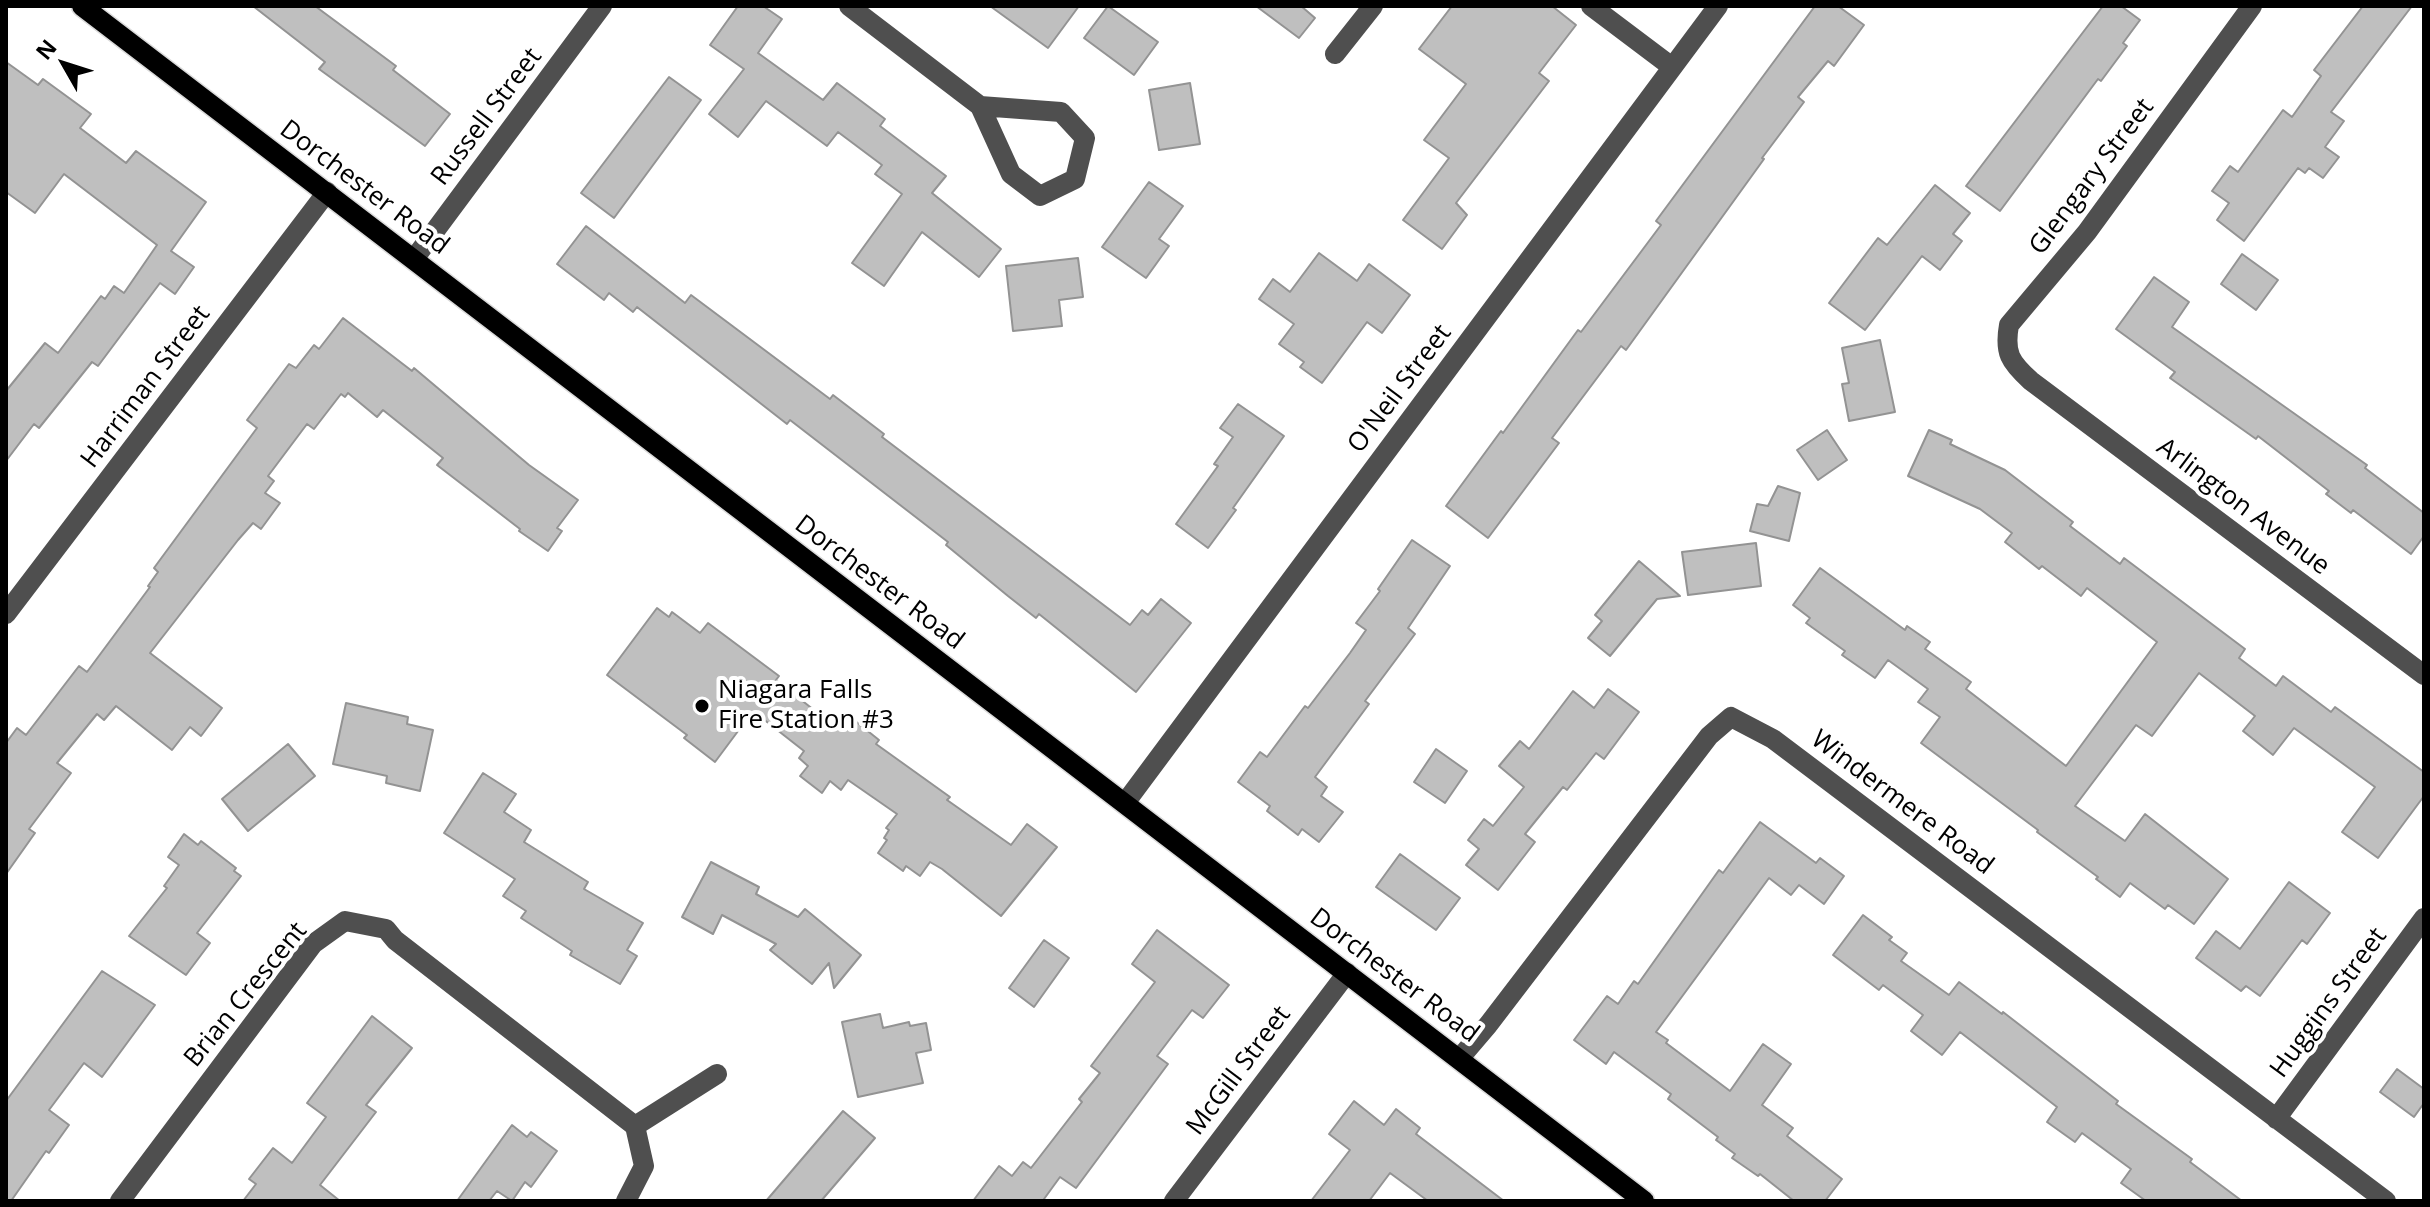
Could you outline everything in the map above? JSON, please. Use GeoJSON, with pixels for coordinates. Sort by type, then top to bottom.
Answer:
{"type":"FeatureCollection","features":[{"type":"Feature","properties":{"kind":"main road","name":"Dorchester Road"},"geometry":{"type":"LineString","coordinates":[[82,6],[1644,1201]]}},
{"type":"Feature","properties":{"kind":"street","name":"Russell Street"},"geometry":{"type":"LineString","coordinates":[[414,259],[602,6]]}},
{"type":"Feature","properties":{"kind":"street"},"geometry":{"type":"LineString","coordinates":[[849,6],[980,106],[1011,174],[1040,196],[1075,179],[1085,138],[1061,112],[980,106]]}},
{"type":"Feature","properties":{"kind":"street"},"geometry":{"type":"LineString","coordinates":[[1335,54],[1373,6]]}},
{"type":"Feature","properties":{"kind":"street"},"geometry":{"type":"LineString","coordinates":[[1591,6],[1672,67]]}},
{"type":"Feature","properties":{"kind":"street","name":"O'Neil Street"},"geometry":{"type":"LineString","coordinates":[[1125,803],[1718,6]]}},
{"type":"Feature","properties":{"kind":"street","name":"Glengary Street"},"geometry":{"type":"LineString","coordinates":[[2031,381],[2014,365],[2006,344],[2009,325],[2087,232],[2252,6]]}},
{"type":"Feature","properties":{"kind":"street","name":"Harriman Street"},"geometry":{"type":"LineString","coordinates":[[6,614],[13,587],[327,192]]}},
{"type":"Feature","properties":{"kind":"street","name":"Arlington Avenue"},"geometry":{"type":"LineString","coordinates":[[2031,381],[2424,675]]}},
{"type":"Feature","properties":{"kind":"street","name":"Windermere Road"},"geometry":{"type":"LineString","coordinates":[[1459,1059],[1709,736],[1731,717],[1773,739],[2386,1201]]}},
{"type":"Feature","properties":{"kind":"street","name":"Huggins Street"},"geometry":{"type":"LineString","coordinates":[[2276,1119],[2424,918]]}},
{"type":"Feature","properties":{"kind":"street","name":"Brian Crescent"},"geometry":{"type":"LineString","coordinates":[[120,1201],[313,944],[345,921],[386,929],[407,950],[635,1126]]}},
{"type":"Feature","properties":{"kind":"street","name":"McGill Street"},"geometry":{"type":"LineString","coordinates":[[1174,1201],[1347,973]]}},
{"type":"Feature","properties":{"kind":"street"},"geometry":{"type":"LineString","coordinates":[[626,1201],[644,1166],[635,1126],[717,1074]]}},
{"type":"Feature","properties":{"kind":"building"},"geometry":{"type":"Polygon","coordinates":[[[253,6],[315,6],[396,66],[393,70],[450,114],[425,146],[319,69],[325,62],[253,6]]]}},
{"type":"Feature","properties":{"kind":"building"},"geometry":{"type":"Polygon","coordinates":[[[738,6],[763,6],[782,19],[758,53],[823,100],[837,83],[885,119],[880,126],[946,176],[932,193],[1001,249],[979,277],[922,232],[884,286],[852,263],[902,194],[875,174],[882,165],[838,132],[827,146],[766,101],[738,137],[709,114],[744,69],[710,45],[738,6]]]}},
{"type":"Feature","properties":{"kind":"building"},"geometry":{"type":"Polygon","coordinates":[[[990,6],[1079,6],[1048,48],[990,6]]]}},
{"type":"Feature","properties":{"kind":"building"},"geometry":{"type":"Polygon","coordinates":[[[1108,6],[1158,42],[1134,75],[1084,38],[1108,6]]]}},
{"type":"Feature","properties":{"kind":"building"},"geometry":{"type":"Polygon","coordinates":[[[1256,6],[1301,6],[1315,18],[1299,38],[1256,6]]]}},
{"type":"Feature","properties":{"kind":"building"},"geometry":{"type":"Polygon","coordinates":[[[1452,6],[1552,6],[1576,25],[1539,73],[1549,81],[1456,203],[1467,215],[1442,249],[1403,220],[1449,158],[1424,140],[1466,84],[1419,49],[1452,6]]]}},
{"type":"Feature","properties":{"kind":"building"},"geometry":{"type":"Polygon","coordinates":[[[1815,6],[1838,6],[1864,25],[1834,66],[1828,61],[1798,97],[1804,102],[1764,159],[1626,350],[1621,346],[1552,438],[1559,443],[1488,538],[1446,506],[1661,225],[1656,221],[1815,6]]]}},
{"type":"Feature","properties":{"kind":"building"},"geometry":{"type":"Polygon","coordinates":[[[2103,6],[2121,6],[2140,20],[2123,43],[2127,46],[2101,81],[2098,79],[2000,211],[1966,186],[2103,6]]]}},
{"type":"Feature","properties":{"kind":"building"},"geometry":{"type":"Polygon","coordinates":[[[2363,6],[2412,6],[2331,112],[2344,121],[2325,147],[2339,157],[2323,178],[2309,168],[2305,173],[2298,168],[2244,241],[2217,220],[2229,203],[2212,191],[2230,166],[2238,172],[2283,110],[2292,117],[2321,76],[2314,70],[2363,6]]]}},
{"type":"Feature","properties":{"kind":"building"},"geometry":{"type":"Polygon","coordinates":[[[6,62],[38,85],[43,79],[91,114],[80,128],[126,163],[136,151],[206,202],[171,251],[194,267],[175,294],[160,283],[98,366],[92,362],[39,428],[34,424],[6,461],[6,391],[45,343],[58,353],[101,296],[105,299],[114,286],[124,293],[157,245],[64,174],[35,213],[6,192],[6,62]]]}},
{"type":"Feature","properties":{"kind":"building"},"geometry":{"type":"Polygon","coordinates":[[[669,77],[701,100],[614,218],[581,193],[669,77]]]}},
{"type":"Feature","properties":{"kind":"building"},"geometry":{"type":"Polygon","coordinates":[[[1190,83],[1200,144],[1159,150],[1149,90],[1190,83]]]}},
{"type":"Feature","properties":{"kind":"building"},"geometry":{"type":"Polygon","coordinates":[[[1149,182],[1183,206],[1159,239],[1169,246],[1146,278],[1102,247],[1149,182]]]}},
{"type":"Feature","properties":{"kind":"building"},"geometry":{"type":"Polygon","coordinates":[[[1935,185],[1970,213],[1953,234],[1962,241],[1940,270],[1922,256],[1865,330],[1829,303],[1878,238],[1887,245],[1935,185]]]}},
{"type":"Feature","properties":{"kind":"building"},"geometry":{"type":"Polygon","coordinates":[[[586,226],[685,303],[691,295],[830,399],[833,395],[884,434],[882,437],[1130,625],[1142,610],[1148,615],[1161,599],[1191,623],[1136,692],[1039,614],[1036,618],[1008,596],[946,545],[948,542],[790,420],[787,424],[637,307],[633,312],[609,293],[604,300],[557,264],[586,226]]]}},
{"type":"Feature","properties":{"kind":"building"},"geometry":{"type":"Polygon","coordinates":[[[1319,253],[1357,281],[1369,264],[1410,295],[1382,333],[1367,322],[1322,383],[1300,367],[1304,362],[1279,344],[1294,324],[1259,299],[1273,279],[1290,292],[1319,253]]]}},
{"type":"Feature","properties":{"kind":"building"},"geometry":{"type":"Polygon","coordinates":[[[2242,254],[2278,280],[2256,310],[2221,284],[2242,254]]]}},
{"type":"Feature","properties":{"kind":"building"},"geometry":{"type":"Polygon","coordinates":[[[1078,258],[1083,297],[1059,300],[1062,326],[1013,331],[1006,266],[1078,258]]]}},
{"type":"Feature","properties":{"kind":"building"},"geometry":{"type":"Polygon","coordinates":[[[2154,277],[2189,302],[2172,327],[2367,465],[2365,468],[2424,513],[2424,536],[2411,554],[2353,510],[2351,513],[2326,494],[2329,491],[2258,436],[2256,439],[2170,378],[2175,372],[2116,329],[2154,277]]]}},
{"type":"Feature","properties":{"kind":"building"},"geometry":{"type":"Polygon","coordinates":[[[343,318],[412,371],[414,368],[529,465],[578,500],[557,528],[562,531],[548,551],[437,465],[443,458],[383,410],[377,417],[348,393],[345,397],[341,394],[314,429],[307,424],[268,476],[274,481],[265,493],[280,503],[261,529],[253,523],[150,653],[222,708],[201,736],[190,727],[172,750],[116,706],[104,720],[97,714],[57,763],[71,773],[29,829],[35,833],[6,874],[6,743],[17,728],[26,735],[79,666],[87,672],[150,587],[158,572],[154,568],[257,428],[247,420],[289,364],[296,368],[314,345],[319,349],[343,318]]]}},
{"type":"Feature","properties":{"kind":"building"},"geometry":{"type":"Polygon","coordinates":[[[1880,340],[1895,412],[1849,421],[1842,384],[1849,383],[1842,348],[1880,340]]]}},
{"type":"Feature","properties":{"kind":"building"},"geometry":{"type":"Polygon","coordinates":[[[1238,404],[1284,436],[1208,548],[1176,524],[1218,466],[1214,464],[1233,437],[1220,428],[1238,404]]]}},
{"type":"Feature","properties":{"kind":"building"},"geometry":{"type":"Polygon","coordinates":[[[1827,430],[1847,460],[1818,480],[1797,450],[1827,430]]]}},
{"type":"Feature","properties":{"kind":"building"},"geometry":{"type":"Polygon","coordinates":[[[1929,430],[1952,440],[1950,444],[2005,470],[2073,522],[2070,526],[2120,564],[2124,558],[2245,649],[2239,658],[2276,686],[2283,676],[2331,712],[2335,707],[2424,772],[2424,796],[2378,858],[2342,832],[2375,787],[2294,728],[2273,755],[2243,731],[2255,716],[2199,673],[2152,736],[2136,725],[2075,806],[2125,841],[2145,814],[2228,879],[2194,924],[2168,905],[2165,909],[2130,883],[2120,897],[2038,830],[1921,743],[1940,717],[1918,702],[1928,689],[1888,660],[1875,678],[1842,655],[1845,651],[1806,623],[1810,618],[1793,605],[1820,568],[1905,630],[1907,626],[1930,642],[1925,649],[1971,682],[1966,689],[2066,766],[2157,642],[2087,588],[2081,596],[2042,566],[2039,569],[2005,542],[2012,533],[1980,509],[1908,476],[1929,430]]]}},
{"type":"Feature","properties":{"kind":"building"},"geometry":{"type":"Polygon","coordinates":[[[1778,486],[1800,493],[1789,541],[1750,531],[1757,504],[1768,506],[1778,486]]]}},
{"type":"Feature","properties":{"kind":"building"},"geometry":{"type":"Polygon","coordinates":[[[1412,540],[1450,566],[1408,628],[1415,634],[1365,701],[1369,704],[1315,777],[1327,787],[1321,796],[1343,812],[1319,842],[1302,829],[1298,835],[1267,811],[1270,806],[1238,782],[1260,752],[1267,757],[1350,653],[1366,630],[1356,623],[1412,540]]]}},
{"type":"Feature","properties":{"kind":"building"},"geometry":{"type":"Polygon","coordinates":[[[1756,543],[1761,586],[1688,595],[1682,552],[1756,543]]]}},
{"type":"Feature","properties":{"kind":"building"},"geometry":{"type":"Polygon","coordinates":[[[1639,561],[1680,596],[1657,599],[1610,656],[1588,638],[1602,621],[1595,615],[1639,561]]]}},
{"type":"Feature","properties":{"kind":"building"},"geometry":{"type":"Polygon","coordinates":[[[657,608],[669,617],[672,612],[700,633],[708,623],[779,676],[776,680],[838,729],[849,716],[879,740],[876,744],[1011,845],[1027,824],[1057,847],[1001,916],[930,862],[920,876],[906,866],[903,871],[878,853],[887,840],[884,838],[889,830],[886,828],[897,814],[848,780],[841,790],[830,781],[822,793],[800,776],[808,766],[799,758],[804,751],[753,711],[715,762],[684,738],[687,735],[607,675],[657,608]]]}},
{"type":"Feature","properties":{"kind":"building"},"geometry":{"type":"Polygon","coordinates":[[[1608,689],[1639,712],[1604,759],[1596,753],[1567,790],[1563,787],[1525,834],[1535,842],[1498,890],[1466,865],[1479,849],[1468,840],[1484,819],[1493,826],[1524,787],[1499,766],[1520,741],[1529,749],[1573,691],[1594,708],[1608,689]]]}},
{"type":"Feature","properties":{"kind":"building"},"geometry":{"type":"Polygon","coordinates":[[[346,703],[408,717],[407,724],[433,730],[420,791],[386,783],[387,776],[333,764],[346,703]]]}},
{"type":"Feature","properties":{"kind":"building"},"geometry":{"type":"Polygon","coordinates":[[[288,744],[315,776],[248,831],[222,799],[288,744]]]}},
{"type":"Feature","properties":{"kind":"building"},"geometry":{"type":"Polygon","coordinates":[[[1436,749],[1467,771],[1445,803],[1414,782],[1436,749]]]}},
{"type":"Feature","properties":{"kind":"building"},"geometry":{"type":"Polygon","coordinates":[[[483,773],[516,794],[504,812],[531,830],[524,842],[588,882],[584,889],[643,923],[627,950],[637,956],[620,984],[570,955],[572,951],[521,918],[526,911],[503,896],[515,879],[444,833],[483,773]]]}},
{"type":"Feature","properties":{"kind":"building"},"geometry":{"type":"Polygon","coordinates":[[[1760,822],[1816,863],[1820,858],[1844,876],[1824,904],[1799,885],[1791,895],[1769,878],[1656,1032],[1730,1091],[1763,1044],[1791,1064],[1762,1105],[1793,1128],[1787,1136],[1842,1179],[1825,1201],[1794,1201],[1760,1174],[1758,1176],[1732,1158],[1735,1154],[1716,1140],[1718,1137],[1668,1099],[1671,1094],[1614,1052],[1606,1064],[1574,1040],[1607,996],[1618,1004],[1634,981],[1638,984],[1719,870],[1723,873],[1760,822]]]}},
{"type":"Feature","properties":{"kind":"building"},"geometry":{"type":"Polygon","coordinates":[[[184,834],[198,845],[201,841],[236,868],[234,871],[241,876],[197,933],[210,943],[186,975],[129,936],[167,888],[164,886],[179,865],[168,857],[184,834]]]}},
{"type":"Feature","properties":{"kind":"building"},"geometry":{"type":"Polygon","coordinates":[[[1400,854],[1460,898],[1436,930],[1376,887],[1400,854]]]}},
{"type":"Feature","properties":{"kind":"building"},"geometry":{"type":"Polygon","coordinates":[[[711,862],[759,887],[756,894],[798,917],[805,909],[861,955],[834,988],[829,963],[812,984],[770,950],[776,944],[722,915],[713,934],[682,917],[711,862]]]}},
{"type":"Feature","properties":{"kind":"building"},"geometry":{"type":"Polygon","coordinates":[[[2289,882],[2330,913],[2307,944],[2302,940],[2260,996],[2246,986],[2241,991],[2196,958],[2216,931],[2240,949],[2289,882]]]}},
{"type":"Feature","properties":{"kind":"building"},"geometry":{"type":"Polygon","coordinates":[[[1863,915],[1907,953],[1901,961],[1949,995],[1959,982],[2003,1012],[2242,1201],[2146,1201],[2121,1183],[2131,1169],[2082,1133],[2075,1142],[2047,1122],[2057,1107],[1960,1032],[1942,1055],[1911,1031],[1923,1015],[1883,985],[1879,990],[1833,955],[1863,915]]]}},
{"type":"Feature","properties":{"kind":"building"},"geometry":{"type":"Polygon","coordinates":[[[1157,930],[1229,985],[1203,1018],[1192,1010],[1157,1056],[1168,1064],[1076,1188],[1060,1177],[1044,1199],[1046,1201],[973,1201],[999,1166],[1012,1176],[1023,1162],[1031,1168],[1082,1102],[1079,1099],[1100,1073],[1091,1066],[1155,982],[1132,964],[1157,930]]]}},
{"type":"Feature","properties":{"kind":"building"},"geometry":{"type":"Polygon","coordinates":[[[1044,940],[1069,958],[1034,1007],[1009,988],[1044,940]]]}},
{"type":"Feature","properties":{"kind":"building"},"geometry":{"type":"Polygon","coordinates":[[[102,971],[155,1005],[102,1077],[84,1063],[49,1110],[69,1125],[49,1153],[46,1151],[11,1201],[6,1201],[6,1101],[102,971]]]}},
{"type":"Feature","properties":{"kind":"building"},"geometry":{"type":"Polygon","coordinates":[[[880,1014],[883,1028],[909,1022],[910,1026],[926,1023],[931,1050],[916,1053],[923,1083],[858,1097],[842,1022],[880,1014]]]}},
{"type":"Feature","properties":{"kind":"building"},"geometry":{"type":"Polygon","coordinates":[[[372,1016],[412,1048],[366,1105],[376,1112],[320,1185],[340,1201],[243,1201],[256,1184],[249,1179],[273,1148],[292,1163],[326,1117],[307,1103],[372,1016]]]}},
{"type":"Feature","properties":{"kind":"building"},"geometry":{"type":"Polygon","coordinates":[[[2397,1069],[2424,1089],[2424,1103],[2414,1117],[2380,1092],[2397,1069]]]}},
{"type":"Feature","properties":{"kind":"building"},"geometry":{"type":"Polygon","coordinates":[[[1354,1101],[1384,1125],[1396,1109],[1420,1128],[1416,1134],[1504,1201],[1428,1201],[1390,1173],[1369,1201],[1311,1201],[1350,1150],[1329,1134],[1354,1101]]]}},
{"type":"Feature","properties":{"kind":"building"},"geometry":{"type":"Polygon","coordinates":[[[843,1111],[875,1138],[821,1201],[766,1201],[843,1111]]]}},
{"type":"Feature","properties":{"kind":"building"},"geometry":{"type":"Polygon","coordinates":[[[512,1125],[527,1137],[531,1132],[557,1151],[531,1187],[525,1182],[512,1201],[497,1191],[489,1201],[457,1201],[512,1125]]]}},
{"type":"Feature","properties":{"kind":"place","name":"Niagara Falls Fire Station #3"},"geometry":{"type":"Point","coordinates":[702,706]}}]}
